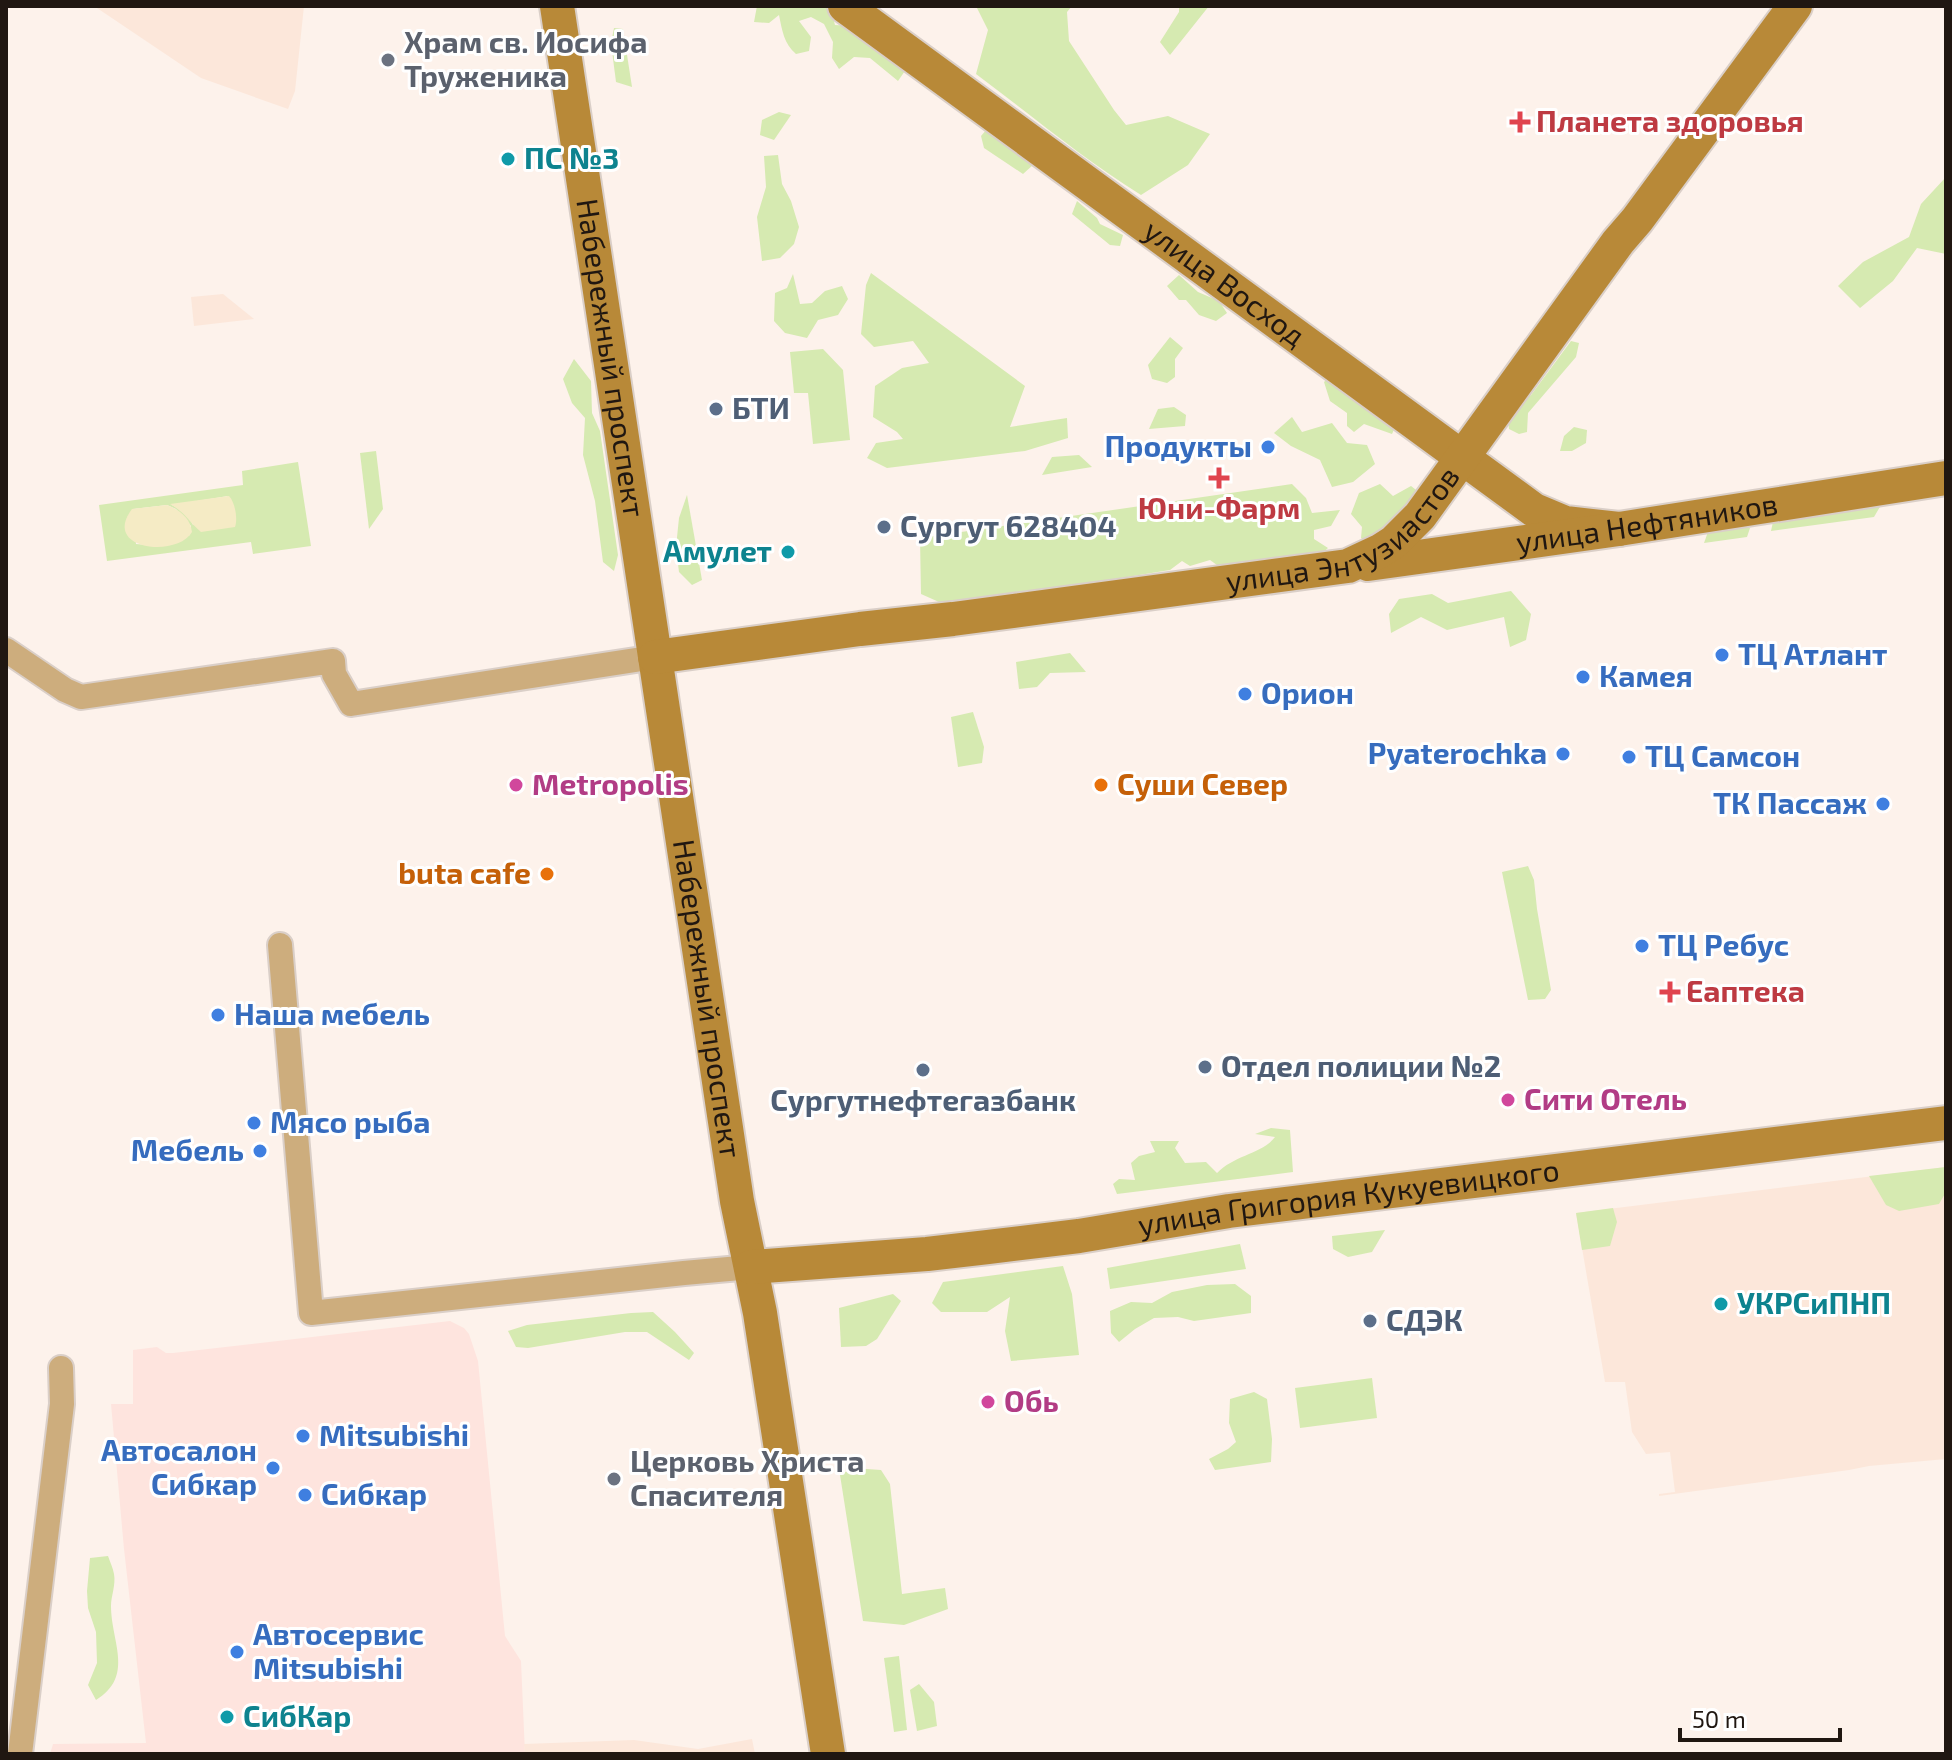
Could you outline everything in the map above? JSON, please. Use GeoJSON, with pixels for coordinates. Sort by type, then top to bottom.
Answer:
{"type":"FeatureCollection","features":[{"type":"Feature","properties":{"kind":"main road","name":"Набережный проспект"},"geometry":{"type":"LineString","coordinates":[[557,6],[737,1201],[760,1313],[828,1754]]}},
{"type":"Feature","properties":{"kind":"main road","name":"улица Восход"},"geometry":{"type":"LineString","coordinates":[[845,6],[1534,510],[1565,523],[1619,529]]}},
{"type":"Feature","properties":{"kind":"main road","name":"улица Энтузиастов"},"geometry":{"type":"LineString","coordinates":[[655,657],[1348,566],[1380,551],[1394,542],[1420,516],[1618,242],[1647,208],[1795,6]]}},
{"type":"Feature","properties":{"kind":"main road","name":"улица Нефтяников"},"geometry":{"type":"LineString","coordinates":[[1348,566],[1619,529],[1946,478]]}},
{"type":"Feature","properties":{"kind":"main road","name":"улица Григория Кукуевицкого"},"geometry":{"type":"LineString","coordinates":[[751,1267],[988,1247],[1079,1236],[1229,1211],[1946,1123]]}},
{"type":"Feature","properties":{"kind":"street"},"geometry":{"type":"LineString","coordinates":[[6,650],[65,690],[81,697],[333,661],[334,674],[351,704],[655,657]]}},
{"type":"Feature","properties":{"kind":"street"},"geometry":{"type":"LineString","coordinates":[[280,945],[311,1313],[751,1267]]}},
{"type":"Feature","properties":{"kind":"street"},"geometry":{"type":"LineString","coordinates":[[20,1754],[62,1404],[61,1368]]}},
{"type":"Feature","properties":{"kind":"shaded area"},"geometry":{"type":"Polygon","coordinates":[[[94,6],[304,6],[295,91],[288,109],[201,78],[94,6]]]}},
{"type":"Feature","properties":{"kind":"shaded area"},"geometry":{"type":"Polygon","coordinates":[[[223,294],[254,319],[194,326],[191,297],[223,294]]]}},
{"type":"Feature","properties":{"kind":"shaded area"},"geometry":{"type":"Polygon","coordinates":[[[1946,1167],[1946,1459],[1869,1466],[1659,1496],[1675,1492],[1670,1452],[1646,1454],[1632,1432],[1625,1382],[1605,1382],[1576,1213],[1946,1167]]]}},
{"type":"Feature","properties":{"kind":"shaded area","name":"Сибкар"},"geometry":{"type":"Polygon","coordinates":[[[450,1321],[469,1334],[478,1361],[505,1636],[521,1661],[525,1754],[50,1754],[53,1744],[146,1743],[111,1404],[133,1404],[133,1350],[157,1347],[166,1353],[173,1353],[450,1321]]]}},
{"type":"Feature","properties":{"kind":"shaded area"},"geometry":{"type":"Polygon","coordinates":[[[752,1739],[755,1754],[525,1754],[524,1744],[634,1740],[698,1749],[752,1739]]]}},
{"type":"Feature","properties":{"kind":"green space"},"geometry":{"type":"Polygon","coordinates":[[[757,6],[826,6],[831,10],[835,25],[851,26],[909,65],[898,81],[870,58],[854,57],[839,69],[832,58],[833,42],[824,24],[811,17],[799,21],[811,37],[809,51],[796,54],[786,41],[779,15],[769,23],[754,22],[757,6]]]}},
{"type":"Feature","properties":{"kind":"green space"},"geometry":{"type":"Polygon","coordinates":[[[976,6],[1072,6],[1067,12],[1069,41],[1126,125],[1168,116],[1210,134],[1188,165],[1141,195],[1078,152],[976,74],[988,30],[976,6]]]}},
{"type":"Feature","properties":{"kind":"green space"},"geometry":{"type":"Polygon","coordinates":[[[1179,6],[1209,6],[1170,55],[1160,42],[1179,12],[1179,6]]]}},
{"type":"Feature","properties":{"kind":"green space"},"geometry":{"type":"Polygon","coordinates":[[[614,28],[623,29],[632,87],[616,82],[611,43],[614,28]]]}},
{"type":"Feature","properties":{"kind":"green space"},"geometry":{"type":"Polygon","coordinates":[[[779,112],[791,115],[774,140],[760,135],[762,120],[779,112]]]}},
{"type":"Feature","properties":{"kind":"green space"},"geometry":{"type":"Polygon","coordinates":[[[987,129],[1033,165],[1023,174],[984,148],[981,136],[987,129]]]}},
{"type":"Feature","properties":{"kind":"green space"},"geometry":{"type":"Polygon","coordinates":[[[778,155],[782,184],[799,227],[794,244],[780,258],[762,261],[757,217],[766,187],[764,156],[778,155]]]}},
{"type":"Feature","properties":{"kind":"green space"},"geometry":{"type":"Polygon","coordinates":[[[1946,177],[1946,254],[1917,248],[1893,281],[1860,308],[1838,286],[1863,262],[1909,237],[1921,204],[1946,177]]]}},
{"type":"Feature","properties":{"kind":"green space"},"geometry":{"type":"Polygon","coordinates":[[[1077,201],[1100,224],[1123,235],[1120,246],[1110,245],[1072,214],[1077,201]]]}},
{"type":"Feature","properties":{"kind":"green space"},"geometry":{"type":"Polygon","coordinates":[[[871,273],[1025,386],[1010,427],[1067,418],[1068,438],[1025,451],[887,468],[867,458],[876,443],[903,439],[873,417],[875,386],[902,368],[929,363],[913,341],[874,347],[861,334],[866,285],[871,273]]]}},
{"type":"Feature","properties":{"kind":"green space"},"geometry":{"type":"Polygon","coordinates":[[[793,274],[800,304],[812,303],[825,291],[842,286],[848,299],[838,315],[818,320],[807,338],[785,333],[774,321],[775,293],[787,288],[793,274]]]}},
{"type":"Feature","properties":{"kind":"green space"},"geometry":{"type":"Polygon","coordinates":[[[1179,275],[1198,292],[1219,301],[1227,313],[1216,321],[1199,315],[1186,300],[1179,300],[1167,286],[1179,275]]]}},
{"type":"Feature","properties":{"kind":"green space"},"geometry":{"type":"Polygon","coordinates":[[[1170,337],[1183,348],[1175,359],[1175,377],[1167,383],[1152,379],[1148,365],[1170,337]]]}},
{"type":"Feature","properties":{"kind":"green space"},"geometry":{"type":"Polygon","coordinates":[[[1571,341],[1579,343],[1576,357],[1528,413],[1527,432],[1519,434],[1509,429],[1508,419],[1514,407],[1531,395],[1571,341]]]}},
{"type":"Feature","properties":{"kind":"green space"},"geometry":{"type":"Polygon","coordinates":[[[823,349],[843,370],[850,440],[813,444],[808,393],[794,393],[790,352],[823,349]]]}},
{"type":"Feature","properties":{"kind":"green space"},"geometry":{"type":"Polygon","coordinates":[[[574,359],[591,381],[592,413],[600,431],[618,555],[614,571],[603,562],[595,501],[583,455],[585,418],[572,403],[563,379],[574,359]]]}},
{"type":"Feature","properties":{"kind":"green space"},"geometry":{"type":"Polygon","coordinates":[[[1331,375],[1396,425],[1392,434],[1364,424],[1354,432],[1347,426],[1347,413],[1330,401],[1324,382],[1331,375]]]}},
{"type":"Feature","properties":{"kind":"green space"},"geometry":{"type":"Polygon","coordinates":[[[1174,407],[1186,415],[1185,426],[1149,429],[1158,409],[1174,407]]]}},
{"type":"Feature","properties":{"kind":"green space"},"geometry":{"type":"Polygon","coordinates":[[[1292,417],[1302,432],[1332,423],[1347,443],[1367,445],[1375,464],[1353,482],[1332,487],[1320,460],[1291,446],[1274,433],[1292,417]]]}},
{"type":"Feature","properties":{"kind":"green space"},"geometry":{"type":"Polygon","coordinates":[[[1574,427],[1587,430],[1586,443],[1572,451],[1560,451],[1564,436],[1574,427]]]}},
{"type":"Feature","properties":{"kind":"green space"},"geometry":{"type":"Polygon","coordinates":[[[1185,441],[1198,452],[1148,459],[1157,445],[1185,441]]]}},
{"type":"Feature","properties":{"kind":"green space"},"geometry":{"type":"Polygon","coordinates":[[[376,451],[383,509],[369,529],[360,453],[376,451]]]}},
{"type":"Feature","properties":{"kind":"green space"},"geometry":{"type":"Polygon","coordinates":[[[1079,455],[1092,467],[1042,475],[1052,457],[1079,455]]]}},
{"type":"Feature","properties":{"kind":"green space"},"geometry":{"type":"Polygon","coordinates":[[[298,462],[311,546],[253,554],[251,542],[107,561],[99,505],[243,485],[242,471],[298,462]],[[228,496],[172,505],[182,511],[193,525],[228,496]],[[167,505],[133,509],[136,544],[161,546],[190,535],[191,526],[176,509],[167,505]]]}},
{"type":"Feature","properties":{"kind":"green space"},"geometry":{"type":"Polygon","coordinates":[[[1292,484],[1306,498],[1312,513],[1340,510],[1331,526],[1314,530],[1314,539],[1328,548],[1320,555],[1221,568],[1210,560],[1190,566],[1182,561],[1170,570],[992,599],[939,602],[921,594],[920,538],[1292,484]]]}},
{"type":"Feature","properties":{"kind":"green space"},"geometry":{"type":"Polygon","coordinates":[[[1380,484],[1393,496],[1411,486],[1420,493],[1369,545],[1361,538],[1362,527],[1351,514],[1359,493],[1380,484]]]}},
{"type":"Feature","properties":{"kind":"green space"},"geometry":{"type":"Polygon","coordinates":[[[687,495],[702,580],[692,585],[679,572],[676,547],[679,518],[687,495]]]}},
{"type":"Feature","properties":{"kind":"green space"},"geometry":{"type":"Polygon","coordinates":[[[1881,505],[1874,517],[1771,531],[1774,517],[1881,505]]]}},
{"type":"Feature","properties":{"kind":"green space"},"geometry":{"type":"Polygon","coordinates":[[[1733,524],[1750,528],[1747,537],[1704,543],[1709,529],[1733,524]]]}},
{"type":"Feature","properties":{"kind":"green space"},"geometry":{"type":"Polygon","coordinates":[[[1511,591],[1531,614],[1526,640],[1510,647],[1504,617],[1447,630],[1421,617],[1391,633],[1389,614],[1399,599],[1432,594],[1448,603],[1511,591]]]}},
{"type":"Feature","properties":{"kind":"green space"},"geometry":{"type":"Polygon","coordinates":[[[1070,653],[1086,672],[1050,673],[1037,687],[1019,689],[1016,662],[1070,653]]]}},
{"type":"Feature","properties":{"kind":"green space"},"geometry":{"type":"Polygon","coordinates":[[[973,712],[984,747],[982,763],[958,767],[951,717],[973,712]]]}},
{"type":"Feature","properties":{"kind":"green space"},"geometry":{"type":"Polygon","coordinates":[[[1528,866],[1534,880],[1551,990],[1545,999],[1528,1000],[1502,872],[1528,866]]]}},
{"type":"Feature","properties":{"kind":"green space"},"geometry":{"type":"Polygon","coordinates":[[[1271,1128],[1290,1130],[1293,1172],[1117,1194],[1113,1184],[1119,1179],[1135,1180],[1131,1163],[1139,1156],[1155,1152],[1150,1141],[1179,1141],[1175,1148],[1185,1163],[1206,1162],[1217,1173],[1231,1162],[1269,1143],[1275,1137],[1255,1134],[1271,1128]]]}},
{"type":"Feature","properties":{"kind":"green space"},"geometry":{"type":"Polygon","coordinates":[[[1946,1167],[1946,1192],[1939,1204],[1899,1211],[1886,1205],[1869,1176],[1946,1167]]]}},
{"type":"Feature","properties":{"kind":"green space"},"geometry":{"type":"Polygon","coordinates":[[[1613,1208],[1617,1222],[1610,1246],[1582,1250],[1576,1213],[1613,1208]]]}},
{"type":"Feature","properties":{"kind":"green space"},"geometry":{"type":"Polygon","coordinates":[[[1385,1230],[1372,1252],[1348,1257],[1333,1249],[1332,1236],[1385,1230]]]}},
{"type":"Feature","properties":{"kind":"green space"},"geometry":{"type":"Polygon","coordinates":[[[1240,1244],[1246,1269],[1110,1289],[1107,1268],[1240,1244]]]}},
{"type":"Feature","properties":{"kind":"green space"},"geometry":{"type":"Polygon","coordinates":[[[1063,1266],[1072,1294],[1079,1355],[1011,1361],[1005,1331],[1010,1297],[987,1312],[941,1312],[932,1303],[943,1282],[1063,1266]]]}},
{"type":"Feature","properties":{"kind":"green space"},"geometry":{"type":"Polygon","coordinates":[[[1235,1284],[1251,1296],[1251,1313],[1194,1321],[1178,1317],[1154,1318],[1119,1342],[1111,1333],[1110,1311],[1131,1302],[1152,1303],[1172,1292],[1207,1285],[1235,1284]]]}},
{"type":"Feature","properties":{"kind":"green space"},"geometry":{"type":"Polygon","coordinates":[[[893,1294],[901,1301],[877,1339],[866,1346],[841,1347],[839,1308],[893,1294]]]}},
{"type":"Feature","properties":{"kind":"green space"},"geometry":{"type":"Polygon","coordinates":[[[653,1312],[694,1353],[689,1360],[647,1332],[625,1332],[528,1348],[516,1347],[508,1331],[527,1325],[653,1312]]]}},
{"type":"Feature","properties":{"kind":"green space"},"geometry":{"type":"Polygon","coordinates":[[[1372,1378],[1377,1418],[1300,1428],[1295,1388],[1372,1378]]]}},
{"type":"Feature","properties":{"kind":"green space"},"geometry":{"type":"Polygon","coordinates":[[[1254,1392],[1267,1399],[1272,1439],[1271,1462],[1215,1470],[1209,1459],[1236,1442],[1229,1423],[1230,1399],[1254,1392]]]}},
{"type":"Feature","properties":{"kind":"green space"},"geometry":{"type":"Polygon","coordinates":[[[853,1468],[881,1470],[890,1484],[902,1594],[945,1588],[948,1609],[904,1625],[863,1621],[840,1475],[853,1468]]]}},
{"type":"Feature","properties":{"kind":"green space"},"geometry":{"type":"Polygon","coordinates":[[[108,1556],[114,1578],[111,1606],[118,1669],[108,1691],[96,1700],[88,1685],[97,1663],[96,1632],[88,1608],[87,1591],[90,1558],[108,1556]]]}},
{"type":"Feature","properties":{"kind":"green space"},"geometry":{"type":"Polygon","coordinates":[[[899,1656],[907,1730],[894,1732],[884,1658],[899,1656]]]}},
{"type":"Feature","properties":{"kind":"green space"},"geometry":{"type":"Polygon","coordinates":[[[919,1684],[934,1702],[937,1726],[917,1731],[910,1690],[919,1684]]]}},
{"type":"Feature","properties":{"kind":"sand"},"geometry":{"type":"Polygon","coordinates":[[[229,496],[235,511],[235,527],[201,532],[170,504],[229,496]]]}},
{"type":"Feature","properties":{"kind":"sand"},"geometry":{"type":"Polygon","coordinates":[[[167,505],[180,512],[189,522],[192,532],[184,540],[172,545],[145,546],[126,534],[125,523],[132,509],[167,505]]]}},
{"type":"Feature","properties":{"kind":"place","name":"Храм св. Иосифа Труженика"},"geometry":{"type":"Point","coordinates":[388,60]}},
{"type":"Feature","properties":{"kind":"place","name":"Планета здоровья"},"geometry":{"type":"Point","coordinates":[1520,122]}},
{"type":"Feature","properties":{"kind":"place","name":"ПС №3"},"geometry":{"type":"Point","coordinates":[508,159]}},
{"type":"Feature","properties":{"kind":"place","name":"БТИ"},"geometry":{"type":"Point","coordinates":[716,409]}},
{"type":"Feature","properties":{"kind":"place","name":"Продукты"},"geometry":{"type":"Point","coordinates":[1268,447]}},
{"type":"Feature","properties":{"kind":"place","name":"Юни-Фарм"},"geometry":{"type":"Point","coordinates":[1219,478]}},
{"type":"Feature","properties":{"kind":"place","name":"Сургут 628404"},"geometry":{"type":"Point","coordinates":[884,527]}},
{"type":"Feature","properties":{"kind":"place","name":"Амулет"},"geometry":{"type":"Point","coordinates":[788,552]}},
{"type":"Feature","properties":{"kind":"place","name":"ТЦ Атлант"},"geometry":{"type":"Point","coordinates":[1722,655]}},
{"type":"Feature","properties":{"kind":"place","name":"Камея"},"geometry":{"type":"Point","coordinates":[1583,677]}},
{"type":"Feature","properties":{"kind":"place","name":"Орион"},"geometry":{"type":"Point","coordinates":[1245,694]}},
{"type":"Feature","properties":{"kind":"place","name":"Pyaterochka"},"geometry":{"type":"Point","coordinates":[1563,754]}},
{"type":"Feature","properties":{"kind":"place","name":"ТЦ Самсон"},"geometry":{"type":"Point","coordinates":[1629,757]}},
{"type":"Feature","properties":{"kind":"place","name":"Metropolis"},"geometry":{"type":"Point","coordinates":[516,785]}},
{"type":"Feature","properties":{"kind":"place","name":"Суши Север"},"geometry":{"type":"Point","coordinates":[1101,785]}},
{"type":"Feature","properties":{"kind":"place","name":"ТК Пассаж"},"geometry":{"type":"Point","coordinates":[1883,804]}},
{"type":"Feature","properties":{"kind":"place","name":"buta cafe"},"geometry":{"type":"Point","coordinates":[547,874]}},
{"type":"Feature","properties":{"kind":"place","name":"ТЦ Ребус"},"geometry":{"type":"Point","coordinates":[1642,946]}},
{"type":"Feature","properties":{"kind":"place","name":"Еаптека"},"geometry":{"type":"Point","coordinates":[1670,992]}},
{"type":"Feature","properties":{"kind":"place","name":"Наша мебель"},"geometry":{"type":"Point","coordinates":[218,1015]}},
{"type":"Feature","properties":{"kind":"place","name":"Отдел полиции №2"},"geometry":{"type":"Point","coordinates":[1205,1067]}},
{"type":"Feature","properties":{"kind":"place","name":"Сургутнефтегазбанк"},"geometry":{"type":"Point","coordinates":[923,1070]}},
{"type":"Feature","properties":{"kind":"place","name":"Сити Отель"},"geometry":{"type":"Point","coordinates":[1508,1100]}},
{"type":"Feature","properties":{"kind":"place","name":"Мясо рыба"},"geometry":{"type":"Point","coordinates":[254,1123]}},
{"type":"Feature","properties":{"kind":"place","name":"Мебель"},"geometry":{"type":"Point","coordinates":[260,1151]}},
{"type":"Feature","properties":{"kind":"place","name":"УКРСиПНП"},"geometry":{"type":"Point","coordinates":[1721,1304]}},
{"type":"Feature","properties":{"kind":"place","name":"СДЭК"},"geometry":{"type":"Point","coordinates":[1370,1321]}},
{"type":"Feature","properties":{"kind":"place","name":"Обь"},"geometry":{"type":"Point","coordinates":[988,1402]}},
{"type":"Feature","properties":{"kind":"place","name":"Mitsubishi"},"geometry":{"type":"Point","coordinates":[303,1436]}},
{"type":"Feature","properties":{"kind":"place","name":"Автосалон Сибкар"},"geometry":{"type":"Point","coordinates":[273,1468]}},
{"type":"Feature","properties":{"kind":"place","name":"Церковь Христа Спасителя"},"geometry":{"type":"Point","coordinates":[614,1479]}},
{"type":"Feature","properties":{"kind":"place","name":"Сибкар"},"geometry":{"type":"Point","coordinates":[305,1495]}},
{"type":"Feature","properties":{"kind":"place","name":"Автосервис Mitsubishi"},"geometry":{"type":"Point","coordinates":[237,1652]}},
{"type":"Feature","properties":{"kind":"place","name":"СибКар"},"geometry":{"type":"Point","coordinates":[227,1717]}}]}
